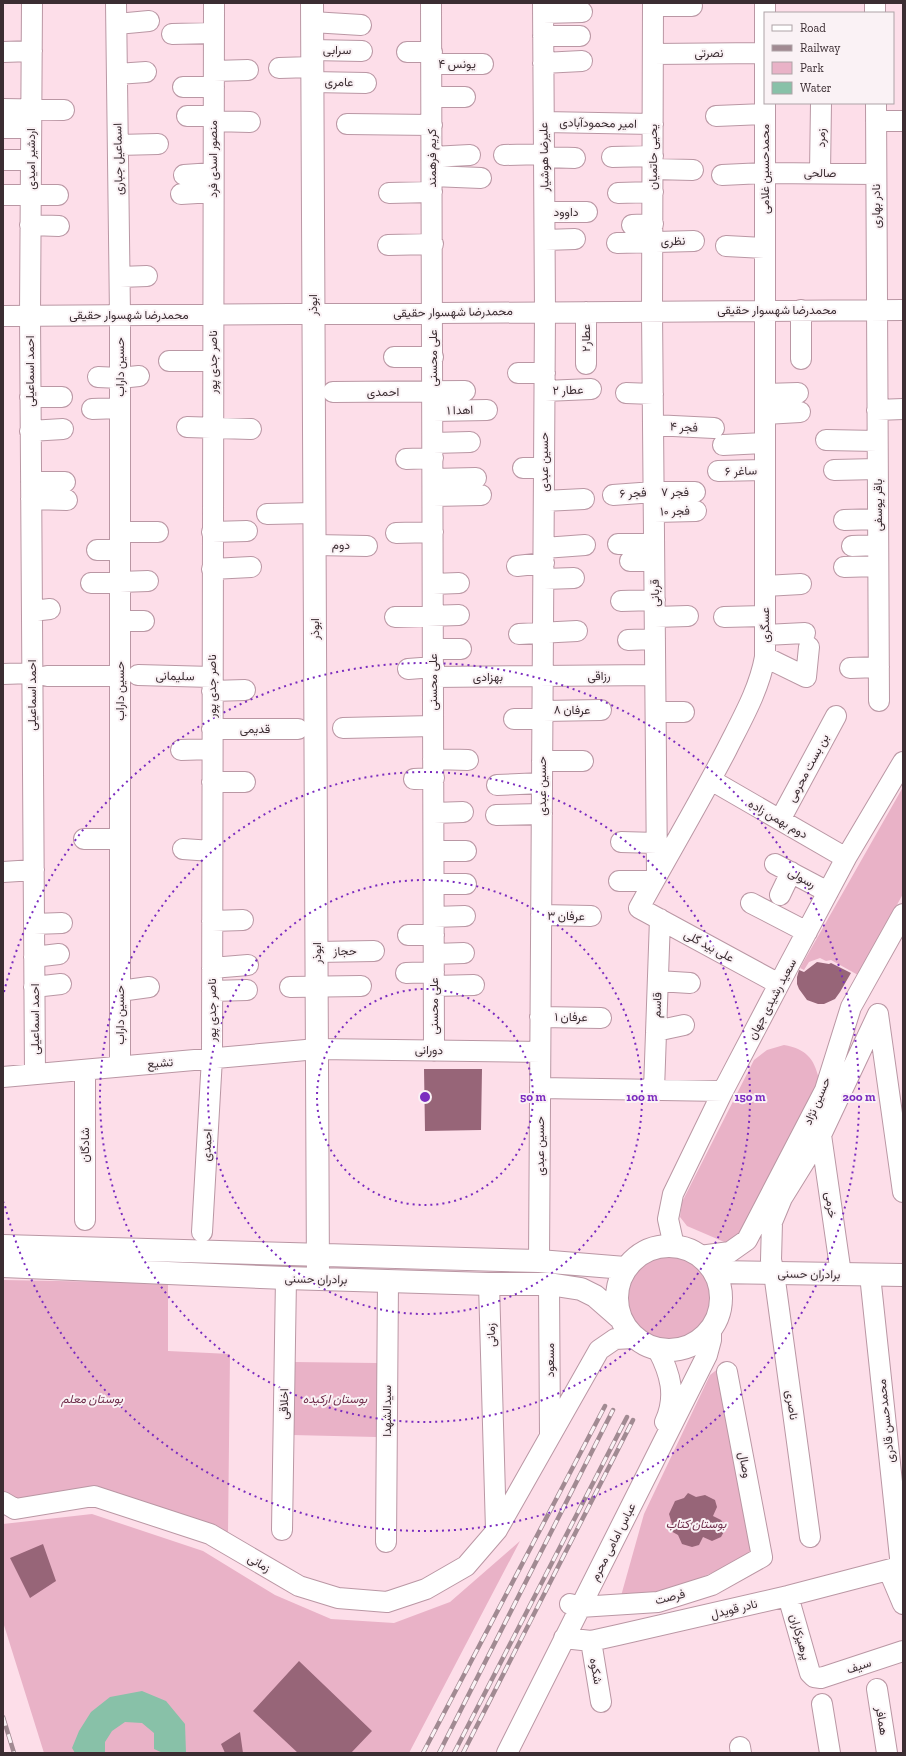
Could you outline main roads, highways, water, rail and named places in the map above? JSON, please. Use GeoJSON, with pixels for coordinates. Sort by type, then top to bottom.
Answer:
{"type":"FeatureCollection","features":[{"type":"Feature","properties":{"kind":"main road","name":"ابوذر"},"geometry":{"type":"LineString","coordinates":[[312,12],[318,1279]]}},
{"type":"Feature","properties":{"kind":"main road","name":"برادران حسنی"},"geometry":{"type":"LineString","coordinates":[[3,1246],[67,1259],[286,1278],[489,1284],[549,1284],[580,1289],[595,1296],[619,1316]]}},
{"type":"Feature","properties":{"kind":"main road"},"geometry":{"type":"LineString","coordinates":[[660,1246],[674,1246],[688,1249],[700,1256],[714,1272],[719,1282],[721,1305],[718,1316],[711,1329],[700,1340],[687,1347],[673,1350],[658,1350],[646,1346],[634,1338],[625,1328],[619,1316],[616,1300],[618,1283],[625,1268],[635,1257],[647,1250],[660,1246]]}},
{"type":"Feature","properties":{"kind":"main road","name":"برادران حسنی"},"geometry":{"type":"LineString","coordinates":[[3,1266],[67,1259],[85,1248],[539,1260],[625,1268]]}},
{"type":"Feature","properties":{"kind":"main road"},"geometry":{"type":"LineString","coordinates":[[414,1281],[415,1257]]}},
{"type":"Feature","properties":{"kind":"main road","name":"برادران حسنی"},"geometry":{"type":"LineString","coordinates":[[714,1272],[903,1276]]}},
{"type":"Feature","properties":{"kind":"water"},"geometry":{"type":"Polygon","coordinates":[[[142,1691],[166,1701],[185,1724],[186,1753],[163,1753],[154,1749],[154,1733],[142,1723],[125,1722],[112,1731],[105,1742],[105,1753],[75,1753],[72,1748],[79,1731],[91,1712],[110,1697],[142,1691]]]}},
{"type":"Feature","properties":{"kind":"railway"},"geometry":{"type":"LineString","coordinates":[[423,1753],[605,1406]]}},
{"type":"Feature","properties":{"kind":"railway"},"geometry":{"type":"LineString","coordinates":[[439,1753],[613,1410]]}},
{"type":"Feature","properties":{"kind":"railway"},"geometry":{"type":"LineString","coordinates":[[454,1753],[627,1417]]}},
{"type":"Feature","properties":{"kind":"railway"},"geometry":{"type":"LineString","coordinates":[[463,1753],[633,1420]]}},
{"type":"Feature","properties":{"kind":"railway"},"geometry":{"type":"LineString","coordinates":[[3,1717],[14,1753]]}},
{"type":"Feature","properties":{"kind":"park label","name":"بوستان معلم"},"geometry":{"type":"Point","coordinates":[92,1399]}},
{"type":"Feature","properties":{"kind":"park label","name":"بوستان ارکیده"},"geometry":{"type":"Point","coordinates":[335,1399]}},
{"type":"Feature","properties":{"kind":"park label","name":"بوستان کتاب"},"geometry":{"type":"Point","coordinates":[696,1524]}}]}
